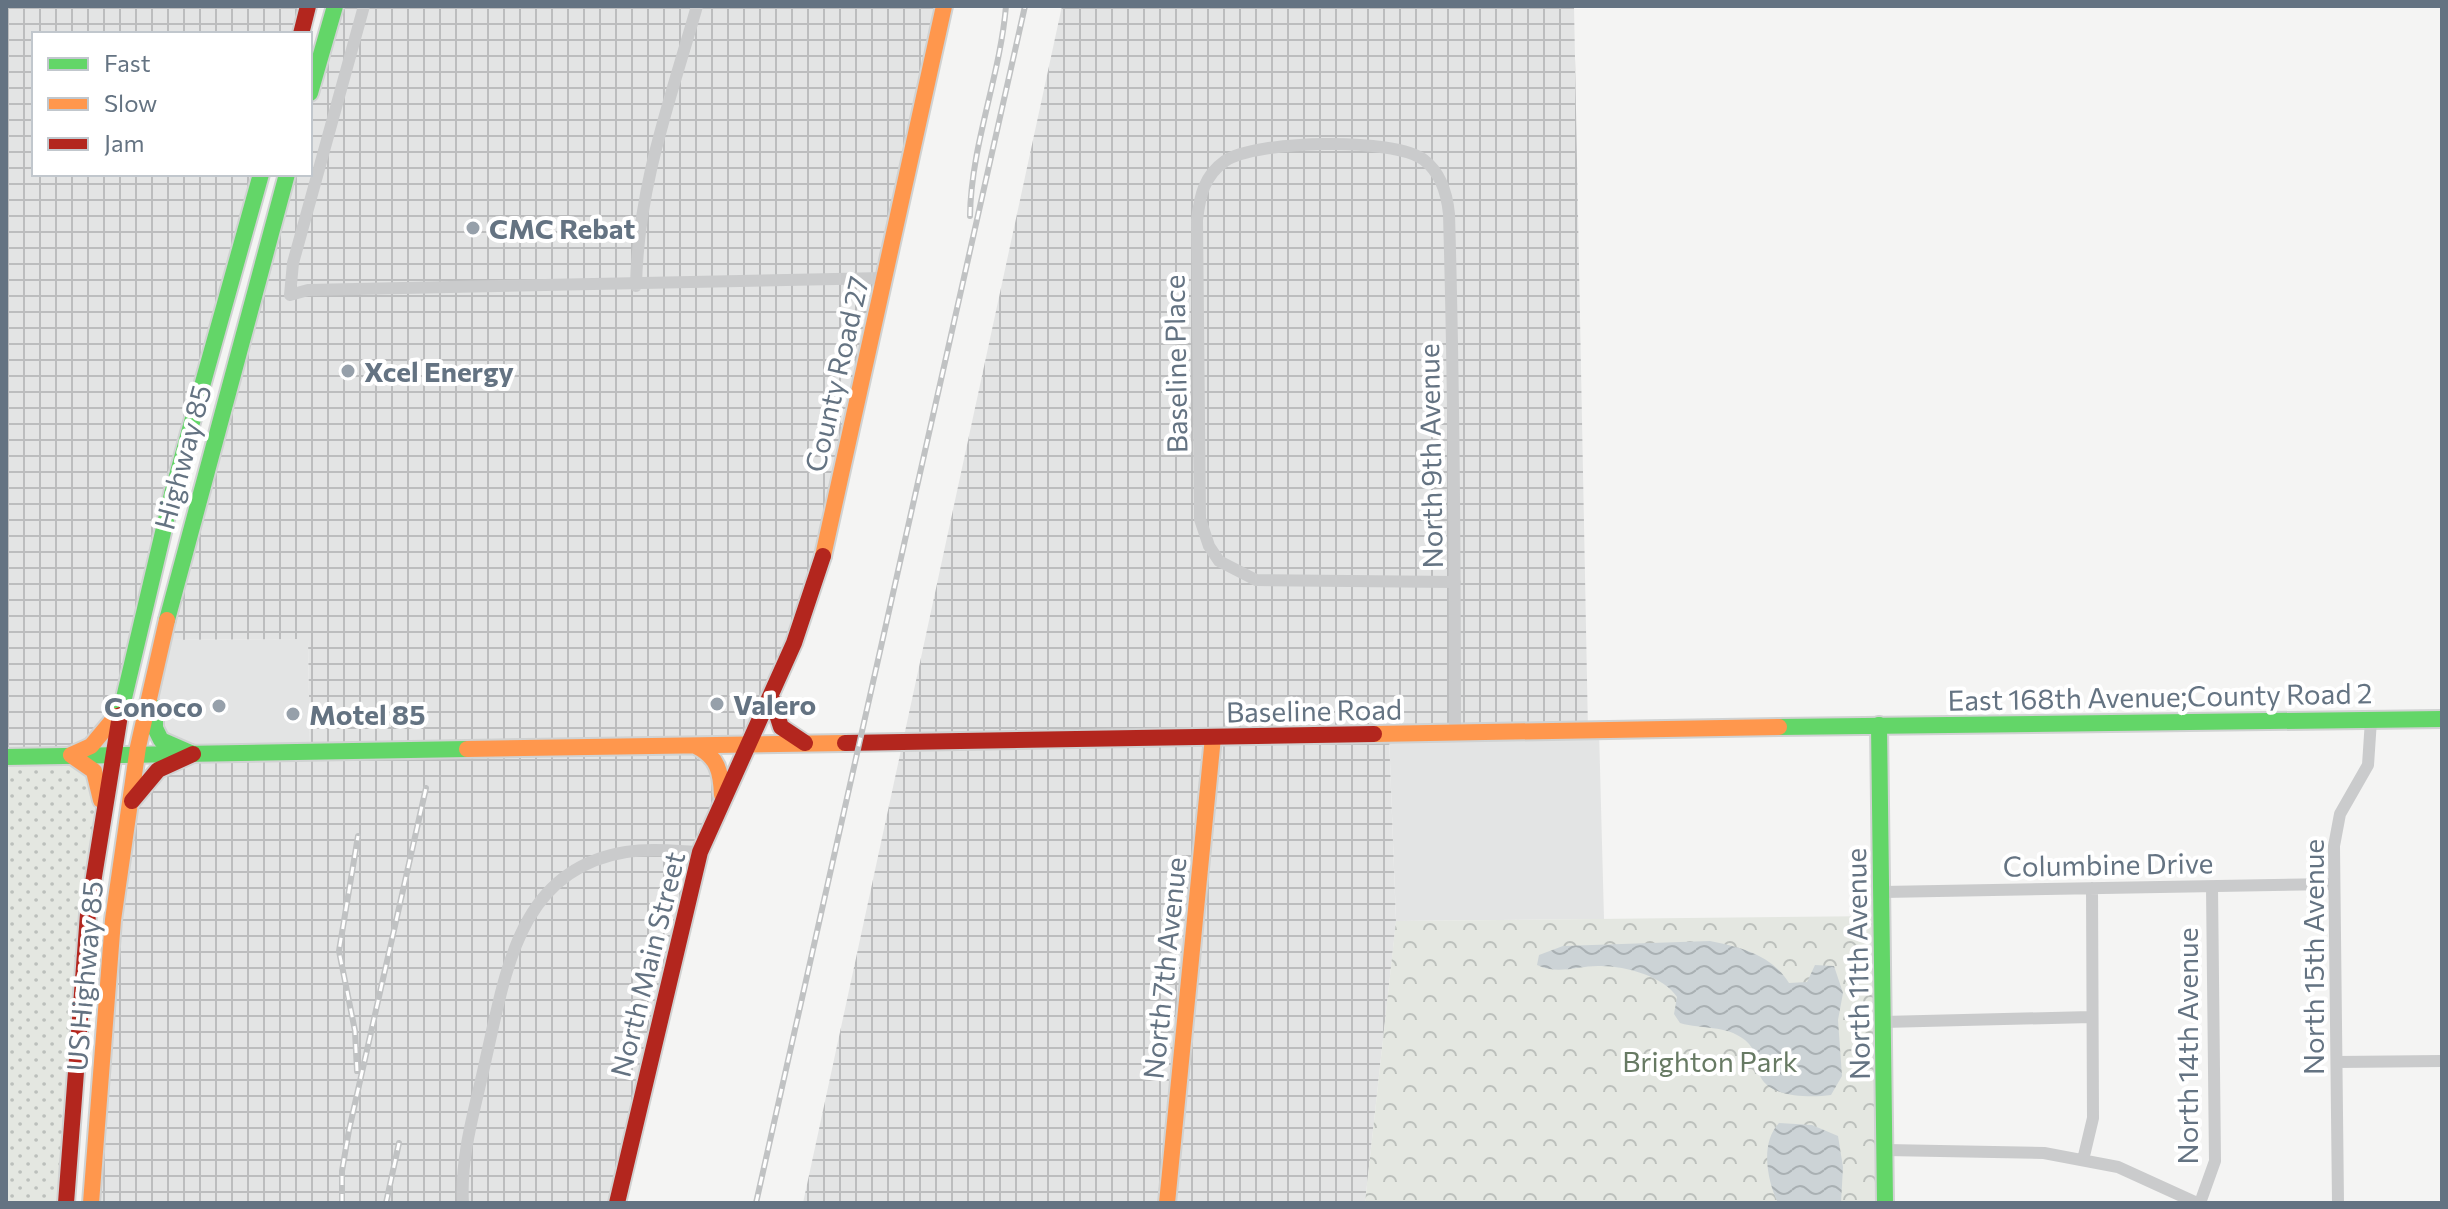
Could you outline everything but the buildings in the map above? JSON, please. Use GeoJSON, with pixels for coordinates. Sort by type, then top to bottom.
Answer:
{"type":"FeatureCollection","features":[{"type":"Feature","properties":{"kind":"main road"},"geometry":{"type":"LineString","coordinates":[[302,32],[308,6]]}},
{"type":"Feature","properties":{"kind":"main road"},"geometry":{"type":"LineString","coordinates":[[312,86],[335,6]]}},
{"type":"Feature","properties":{"kind":"main road","name":"County Road 27"},"geometry":{"type":"LineString","coordinates":[[749,745],[805,621],[820,570],[944,6]]}},
{"type":"Feature","properties":{"kind":"main road","name":"Highway 85"},"geometry":{"type":"LineString","coordinates":[[112,755],[156,557],[260,176]]}},
{"type":"Feature","properties":{"kind":"main road","name":"Highway 85"},"geometry":{"type":"LineString","coordinates":[[137,755],[179,567],[286,176]]}},
{"type":"Feature","properties":{"kind":"main road"},"geometry":{"type":"LineString","coordinates":[[157,669],[153,729],[166,745],[193,754]]}},
{"type":"Feature","properties":{"kind":"main road"},"geometry":{"type":"LineString","coordinates":[[772,696],[774,719],[781,730],[806,744]]}},
{"type":"Feature","properties":{"kind":"main road"},"geometry":{"type":"LineString","coordinates":[[71,755],[99,740],[122,709]]}},
{"type":"Feature","properties":{"kind":"main road","name":"East 168th Avenue;County Road 2"},"geometry":{"type":"LineString","coordinates":[[1879,725],[2442,719]]}},
{"type":"Feature","properties":{"kind":"main road","name":"Baseline Road"},"geometry":{"type":"LineString","coordinates":[[749,745],[1879,725]]}},
{"type":"Feature","properties":{"kind":"main road","name":"North 11th Avenue"},"geometry":{"type":"LineString","coordinates":[[1879,725],[1885,1203]]}},
{"type":"Feature","properties":{"kind":"main road","name":"North 7th Avenue"},"geometry":{"type":"LineString","coordinates":[[1167,1203],[1213,737]]}},
{"type":"Feature","properties":{"kind":"main road"},"geometry":{"type":"LineString","coordinates":[[6,757],[749,745]]}},
{"type":"Feature","properties":{"kind":"main road","name":"North Main Street"},"geometry":{"type":"LineString","coordinates":[[617,1203],[700,852],[722,797],[749,745]]}},
{"type":"Feature","properties":{"kind":"main road"},"geometry":{"type":"LineString","coordinates":[[695,746],[711,752],[721,770],[722,797]]}},
{"type":"Feature","properties":{"kind":"main road"},"geometry":{"type":"LineString","coordinates":[[128,809],[152,774],[193,754]]}},
{"type":"Feature","properties":{"kind":"main road"},"geometry":{"type":"LineString","coordinates":[[71,755],[89,766],[97,776],[101,819]]}},
{"type":"Feature","properties":{"kind":"main road","name":"US Highway 85"},"geometry":{"type":"LineString","coordinates":[[66,1203],[85,955],[112,755]]}},
{"type":"Feature","properties":{"kind":"main road","name":"US Highway 85"},"geometry":{"type":"LineString","coordinates":[[91,1203],[110,956],[137,755]]}},
{"type":"Feature","properties":{"kind":"street"},"geometry":{"type":"LineString","coordinates":[[364,6],[293,263],[290,295],[308,290],[636,286],[884,278]]}},
{"type":"Feature","properties":{"kind":"street"},"geometry":{"type":"LineString","coordinates":[[636,286],[637,231],[645,189],[697,6]]}},
{"type":"Feature","properties":{"kind":"street","name":"Baseline Place"},"geometry":{"type":"LineString","coordinates":[[1441,180],[1423,159],[1385,146],[1242,151],[1217,167],[1207,179],[1200,192],[1197,220],[1200,519],[1209,546],[1219,561],[1256,580],[1455,582]]}},
{"type":"Feature","properties":{"kind":"street","name":"North 9th Avenue"},"geometry":{"type":"LineString","coordinates":[[1441,180],[1449,214],[1455,733]]}},
{"type":"Feature","properties":{"kind":"street","name":"North 15th Avenue"},"geometry":{"type":"LineString","coordinates":[[2338,1203],[2334,884],[2337,824],[2368,765],[2371,720]]}},
{"type":"Feature","properties":{"kind":"street"},"geometry":{"type":"LineString","coordinates":[[463,1203],[463,1161],[489,1045],[516,940],[533,908],[559,882],[581,866],[608,856],[649,851],[700,852]]}},
{"type":"Feature","properties":{"kind":"street","name":"Columbine Drive"},"geometry":{"type":"LineString","coordinates":[[1883,892],[2334,884]]}},
{"type":"Feature","properties":{"kind":"street","name":"North 14th Avenue"},"geometry":{"type":"LineString","coordinates":[[2198,1203],[2215,1161],[2212,887]]}},
{"type":"Feature","properties":{"kind":"street"},"geometry":{"type":"LineString","coordinates":[[2083,1160],[2093,1118],[2092,888]]}},
{"type":"Feature","properties":{"kind":"street"},"geometry":{"type":"LineString","coordinates":[[1883,1022],[2091,1017]]}},
{"type":"Feature","properties":{"kind":"street"},"geometry":{"type":"LineString","coordinates":[[2337,1062],[2442,1061]]}},
{"type":"Feature","properties":{"kind":"street"},"geometry":{"type":"LineString","coordinates":[[1886,1150],[2044,1153],[2118,1167],[2198,1203]]}},
{"type":"Feature","properties":{"kind":"shaded area"},"geometry":{"type":"Polygon","coordinates":[[[6,6],[308,6],[302,32],[32,32],[32,176],[260,176],[122,709],[87,749],[6,757],[6,6]]]}},
{"type":"Feature","properties":{"kind":"shaded area"},"geometry":{"type":"Polygon","coordinates":[[[335,6],[944,6],[820,570],[749,745],[698,746],[721,770],[617,1203],[91,1203],[128,809],[173,761],[310,751],[308,639],[161,640],[286,176],[312,176],[312,86],[335,6]]]}},
{"type":"Feature","properties":{"kind":"shaded area"},"geometry":{"type":"Polygon","coordinates":[[[1062,6],[1574,6],[1588,731],[1389,735],[1396,922],[1365,1203],[803,1203],[1062,6]]]}},
{"type":"Feature","properties":{"kind":"shaded area"},"geometry":{"type":"Polygon","coordinates":[[[308,639],[310,752],[193,754],[153,721],[161,640],[308,639]]]}},
{"type":"Feature","properties":{"kind":"shaded area"},"geometry":{"type":"Polygon","coordinates":[[[1599,730],[1604,919],[1396,921],[1389,734],[1599,730]]]}},
{"type":"Feature","properties":{"kind":"green space"},"geometry":{"type":"Polygon","coordinates":[[[71,755],[97,776],[66,1203],[6,1203],[6,757],[71,755]]]}},
{"type":"Feature","properties":{"kind":"green space","name":"Brighton Park"},"geometry":{"type":"Polygon","coordinates":[[[1883,916],[1885,1203],[1365,1203],[1396,921],[1883,916]]]}},
{"type":"Feature","properties":{"kind":"water"},"geometry":{"type":"Polygon","coordinates":[[[1710,941],[1764,959],[1774,965],[1789,983],[1807,982],[1815,965],[1834,966],[1843,993],[1838,1020],[1842,1076],[1831,1095],[1801,1096],[1770,1087],[1763,1081],[1754,1051],[1745,1040],[1721,1029],[1680,1023],[1674,1014],[1677,997],[1653,978],[1608,966],[1560,970],[1537,965],[1539,955],[1563,946],[1710,941]]]}},
{"type":"Feature","properties":{"kind":"water"},"geometry":{"type":"Polygon","coordinates":[[[1779,1123],[1812,1125],[1838,1136],[1843,1167],[1841,1203],[1778,1203],[1771,1184],[1767,1151],[1779,1123]]]}},
{"type":"Feature","properties":{"kind":"railway"},"geometry":{"type":"LineString","coordinates":[[970,216],[975,163],[998,59],[1006,6]]}},
{"type":"Feature","properties":{"kind":"railway"},"geometry":{"type":"LineString","coordinates":[[756,1203],[1025,6]]}},
{"type":"Feature","properties":{"kind":"railway"},"geometry":{"type":"LineString","coordinates":[[342,1203],[342,1171],[349,1130],[426,788]]}},
{"type":"Feature","properties":{"kind":"railway"},"geometry":{"type":"LineString","coordinates":[[357,1071],[355,1031],[339,951],[358,836]]}},
{"type":"Feature","properties":{"kind":"railway"},"geometry":{"type":"LineString","coordinates":[[386,1203],[399,1143]]}},
{"type":"Feature","properties":{"kind":"traffic: fast"},"geometry":{"type":"LineString","coordinates":[[312,86],[335,6]]}},
{"type":"Feature","properties":{"kind":"traffic: fast"},"geometry":{"type":"LineString","coordinates":[[120,715],[172,494],[260,176]]}},
{"type":"Feature","properties":{"kind":"traffic: fast"},"geometry":{"type":"LineString","coordinates":[[167,620],[286,176]]}},
{"type":"Feature","properties":{"kind":"traffic: fast"},"geometry":{"type":"LineString","coordinates":[[155,708],[155,728],[161,740],[193,754]]}},
{"type":"Feature","properties":{"kind":"traffic: fast"},"geometry":{"type":"LineString","coordinates":[[1779,727],[2442,719]]}},
{"type":"Feature","properties":{"kind":"traffic: fast"},"geometry":{"type":"LineString","coordinates":[[1879,725],[1885,1203]]}},
{"type":"Feature","properties":{"kind":"traffic: fast"},"geometry":{"type":"LineString","coordinates":[[6,757],[467,749]]}},
{"type":"Feature","properties":{"kind":"traffic: slow"},"geometry":{"type":"LineString","coordinates":[[823,556],[944,6]]}},
{"type":"Feature","properties":{"kind":"traffic: slow"},"geometry":{"type":"LineString","coordinates":[[91,1203],[113,920],[138,747],[167,620]]}},
{"type":"Feature","properties":{"kind":"traffic: slow"},"geometry":{"type":"LineString","coordinates":[[71,755],[91,746],[116,716]]}},
{"type":"Feature","properties":{"kind":"traffic: slow"},"geometry":{"type":"LineString","coordinates":[[1374,734],[1779,727]]}},
{"type":"Feature","properties":{"kind":"traffic: slow"},"geometry":{"type":"LineString","coordinates":[[1167,1203],[1213,737]]}},
{"type":"Feature","properties":{"kind":"traffic: slow"},"geometry":{"type":"LineString","coordinates":[[467,749],[845,743]]}},
{"type":"Feature","properties":{"kind":"traffic: slow"},"geometry":{"type":"LineString","coordinates":[[696,746],[714,760],[721,779],[722,795]]}},
{"type":"Feature","properties":{"kind":"traffic: slow"},"geometry":{"type":"LineString","coordinates":[[71,755],[94,771],[101,800]]}},
{"type":"Feature","properties":{"kind":"traffic: jam"},"geometry":{"type":"LineString","coordinates":[[302,32],[308,6]]}},
{"type":"Feature","properties":{"kind":"traffic: jam"},"geometry":{"type":"LineString","coordinates":[[617,1203],[700,852],[794,643],[823,556]]}},
{"type":"Feature","properties":{"kind":"traffic: jam"},"geometry":{"type":"LineString","coordinates":[[772,699],[781,727],[805,743]]}},
{"type":"Feature","properties":{"kind":"traffic: jam"},"geometry":{"type":"LineString","coordinates":[[66,1203],[88,914],[120,715]]}},
{"type":"Feature","properties":{"kind":"traffic: jam"},"geometry":{"type":"LineString","coordinates":[[845,743],[1374,734]]}},
{"type":"Feature","properties":{"kind":"traffic: jam"},"geometry":{"type":"LineString","coordinates":[[132,801],[158,770],[193,754]]}},
{"type":"Feature","properties":{"kind":"place","name":"CMC Rebat"},"geometry":{"type":"Point","coordinates":[473,228]}},
{"type":"Feature","properties":{"kind":"place","name":"Xcel Energy"},"geometry":{"type":"Point","coordinates":[348,371]}},
{"type":"Feature","properties":{"kind":"place","name":"Valero"},"geometry":{"type":"Point","coordinates":[717,704]}},
{"type":"Feature","properties":{"kind":"place","name":"Conoco"},"geometry":{"type":"Point","coordinates":[219,706]}},
{"type":"Feature","properties":{"kind":"place","name":"Motel 85"},"geometry":{"type":"Point","coordinates":[293,714]}}]}
